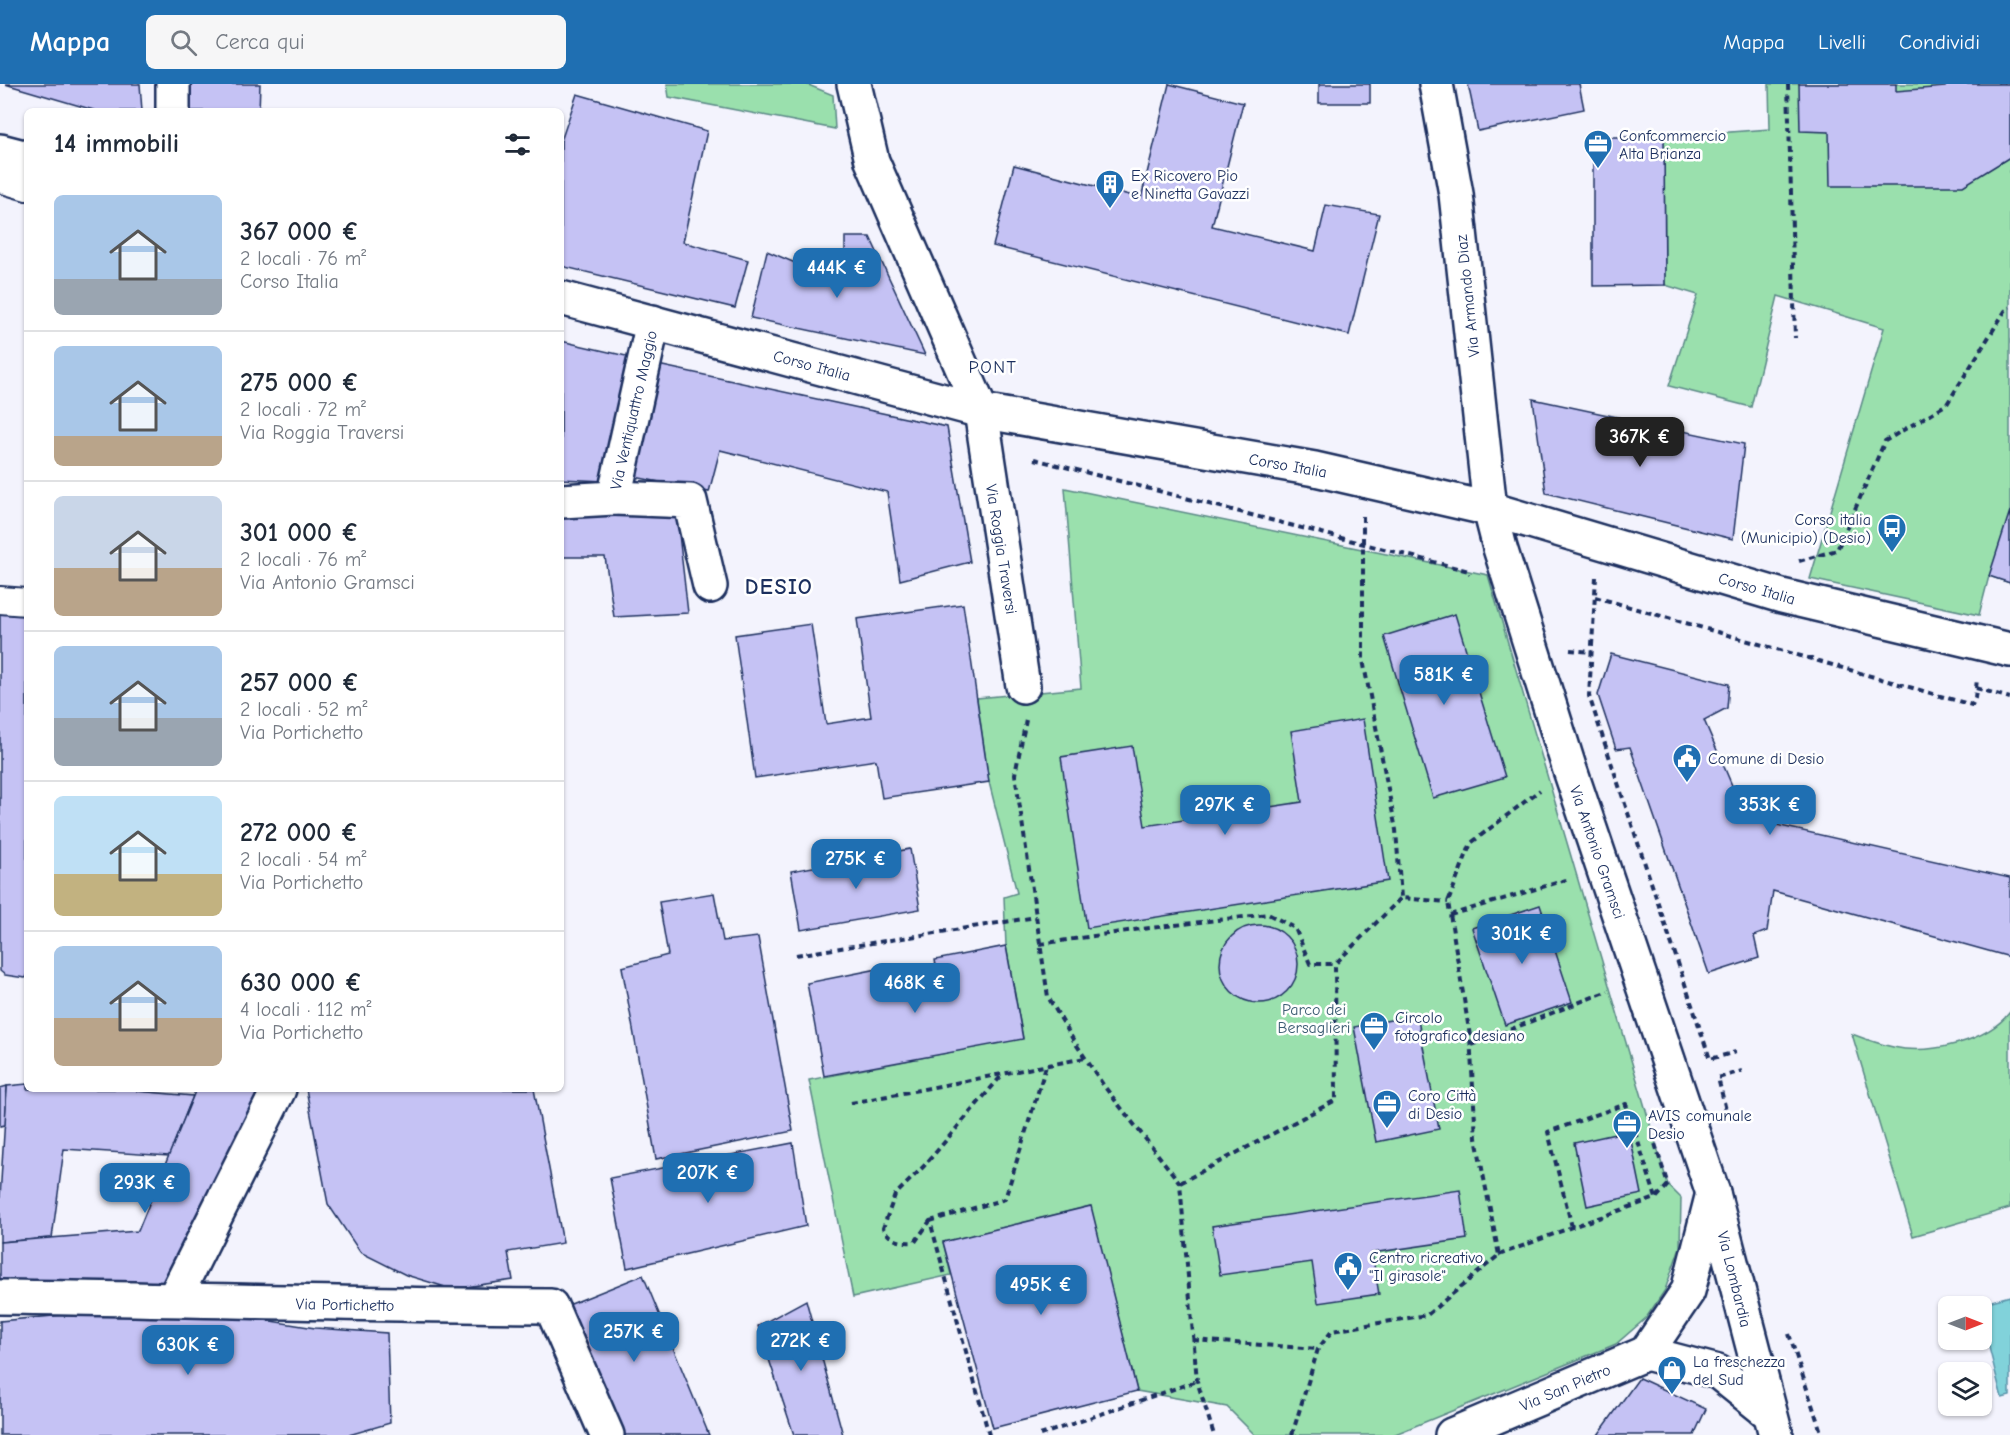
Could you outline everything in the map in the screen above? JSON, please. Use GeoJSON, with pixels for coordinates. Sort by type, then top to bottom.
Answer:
{"type":"FeatureCollection","features":[{"type":"Feature","properties":{"kind":"street"},"geometry":{"type":"LineString","coordinates":[[173,84],[173,108]]}},
{"type":"Feature","properties":{"kind":"street","name":"Via Roggia Traversi"},"geometry":{"type":"LineString","coordinates":[[855,84],[872,161],[981,411],[1023,686]]}},
{"type":"Feature","properties":{"kind":"street","name":"Via Armando Diaz"},"geometry":{"type":"LineString","coordinates":[[1436,84],[1456,194],[1490,509]]}},
{"type":"Feature","properties":{"kind":"street"},"geometry":{"type":"LineString","coordinates":[[0,151],[24,157]]}},
{"type":"Feature","properties":{"kind":"street"},"geometry":{"type":"LineString","coordinates":[[0,180],[24,186]]}},
{"type":"Feature","properties":{"kind":"street","name":"Corso Italia"},"geometry":{"type":"LineString","coordinates":[[564,299],[981,411],[1315,469],[1490,509],[1782,596],[1996,647]]}},
{"type":"Feature","properties":{"kind":"street","name":"Via Ventiquattro Maggio"},"geometry":{"type":"LineString","coordinates":[[614,498],[653,322]]}},
{"type":"Feature","properties":{"kind":"street","name":"Via Ventiquattro Maggio"},"geometry":{"type":"LineString","coordinates":[[564,501],[614,498],[690,501],[710,586]]}},
{"type":"Feature","properties":{"kind":"street","name":"Via Antonio Gramsci"},"geometry":{"type":"LineString","coordinates":[[1490,509],[1500,548],[1569,767],[1710,1184]]}},
{"type":"Feature","properties":{"kind":"street"},"geometry":{"type":"LineString","coordinates":[[0,600],[24,602]]}},
{"type":"Feature","properties":{"kind":"street"},"geometry":{"type":"LineString","coordinates":[[174,1299],[278,1092]]}},
{"type":"Feature","properties":{"kind":"street"},"geometry":{"type":"LineString","coordinates":[[1710,1184],[1688,1291],[1646,1353],[1718,1372],[1772,1424]]}},
{"type":"Feature","properties":{"kind":"street","name":"Via Lombardia"},"geometry":{"type":"LineString","coordinates":[[1710,1184],[1772,1424]]}},
{"type":"Feature","properties":{"kind":"street","name":"Via Portichetto"},"geometry":{"type":"LineString","coordinates":[[0,1297],[174,1299],[364,1305],[551,1306],[607,1435]]}},
{"type":"Feature","properties":{"kind":"street","name":"Via San Pietro"},"geometry":{"type":"LineString","coordinates":[[1452,1435],[1646,1353]]}},
{"type":"Feature","properties":{"kind":"path"},"geometry":{"type":"LineString","coordinates":[[1788,84],[1795,338]]}},
{"type":"Feature","properties":{"kind":"path"},"geometry":{"type":"LineString","coordinates":[[1789,564],[1837,550],[1885,441],[1947,404],[2005,311],[2010,307]]}},
{"type":"Feature","properties":{"kind":"path"},"geometry":{"type":"LineString","coordinates":[[987,447],[1469,571],[1472,581]]}},
{"type":"Feature","properties":{"kind":"path"},"geometry":{"type":"LineString","coordinates":[[1040,944],[1268,914],[1295,928],[1310,964],[1335,964],[1401,898],[1396,830],[1363,660],[1362,480]]}},
{"type":"Feature","properties":{"kind":"path"},"geometry":{"type":"LineString","coordinates":[[1602,543],[1596,572],[1589,696],[1710,1059],[1736,1052]]}},
{"type":"Feature","properties":{"kind":"path"},"geometry":{"type":"LineString","coordinates":[[1595,597],[1972,705],[1976,688],[1996,647]]}},
{"type":"Feature","properties":{"kind":"path"},"geometry":{"type":"LineString","coordinates":[[1023,686],[1026,722],[1015,774],[1048,997],[1104,1086],[1180,1183],[1197,1381],[1214,1435]]}},
{"type":"Feature","properties":{"kind":"path"},"geometry":{"type":"LineString","coordinates":[[1976,688],[2010,698]]}},
{"type":"Feature","properties":{"kind":"path"},"geometry":{"type":"LineString","coordinates":[[1499,1255],[1476,1138],[1471,1046],[1448,902],[1471,843],[1569,767]]}},
{"type":"Feature","properties":{"kind":"path"},"geometry":{"type":"LineString","coordinates":[[1535,780],[1542,802]]}},
{"type":"Feature","properties":{"kind":"path"},"geometry":{"type":"LineString","coordinates":[[1450,915],[1569,878],[1573,890]]}},
{"type":"Feature","properties":{"kind":"path"},"geometry":{"type":"LineString","coordinates":[[1401,898],[1448,902]]}},
{"type":"Feature","properties":{"kind":"path"},"geometry":{"type":"LineString","coordinates":[[796,955],[1036,917]]}},
{"type":"Feature","properties":{"kind":"path"},"geometry":{"type":"LineString","coordinates":[[1180,1183],[1336,1100],[1335,964]]}},
{"type":"Feature","properties":{"kind":"path"},"geometry":{"type":"LineString","coordinates":[[1471,1046],[1609,991],[1605,980]]}},
{"type":"Feature","properties":{"kind":"path"},"geometry":{"type":"LineString","coordinates":[[850,1103],[1085,1058]]}},
{"type":"Feature","properties":{"kind":"path"},"geometry":{"type":"LineString","coordinates":[[1003,1074],[896,1195],[883,1228],[889,1237],[901,1243],[915,1242],[930,1221],[1005,1199],[1046,1066]]}},
{"type":"Feature","properties":{"kind":"path"},"geometry":{"type":"LineString","coordinates":[[1572,1227],[1548,1132],[1626,1104],[1656,1198]]}},
{"type":"Feature","properties":{"kind":"path"},"geometry":{"type":"LineString","coordinates":[[1650,1128],[1668,1185]]}},
{"type":"Feature","properties":{"kind":"path"},"geometry":{"type":"LineString","coordinates":[[1292,1435],[1318,1349],[1332,1331],[1427,1315],[1499,1255],[1656,1198],[1668,1185],[1710,1184]]}},
{"type":"Feature","properties":{"kind":"path"},"geometry":{"type":"LineString","coordinates":[[930,1221],[989,1435]]}},
{"type":"Feature","properties":{"kind":"path"},"geometry":{"type":"LineString","coordinates":[[1193,1340],[1318,1349]]}},
{"type":"Feature","properties":{"kind":"path"},"geometry":{"type":"LineString","coordinates":[[1040,1435],[1197,1381]]}},
{"type":"Feature","properties":{"kind":"green space"},"geometry":{"type":"Polygon","coordinates":[[[667,84],[806,84],[833,95],[835,129],[669,97],[667,84]]]}},
{"type":"Feature","properties":{"kind":"green space"},"geometry":{"type":"Polygon","coordinates":[[[1769,84],[2010,84],[2010,583],[1989,576],[1979,615],[1810,579],[1884,328],[1778,296],[1751,407],[1669,386],[1698,295],[1665,285],[1664,137],[1770,129],[1769,84]]]}},
{"type":"Feature","properties":{"kind":"green space","name":"Parco dei Bersaglieri"},"geometry":{"type":"Polygon","coordinates":[[[1065,488],[1488,575],[1668,1185],[1681,1198],[1680,1247],[1665,1290],[1646,1318],[1616,1344],[1393,1435],[1255,1435],[1227,1407],[1137,1391],[1090,1206],[943,1242],[951,1275],[853,1297],[809,1080],[1023,1038],[1006,946],[1004,897],[1017,893],[989,782],[977,698],[1081,688],[1065,488]]]}},
{"type":"Feature","properties":{"kind":"green space"},"geometry":{"type":"Polygon","coordinates":[[[2010,1012],[2010,1208],[1913,1236],[1852,1034],[1893,1047],[1923,1049],[1940,1047],[1956,1044],[1987,1031],[2010,1012]]]}},
{"type":"Feature","properties":{"kind":"water"},"geometry":{"type":"Polygon","coordinates":[[[2010,1296],[2010,1396],[2002,1398],[1990,1350],[1992,1350],[1992,1301],[2010,1296]]]}},
{"type":"Feature","properties":{"kind":"building"},"geometry":{"type":"Polygon","coordinates":[[[5,84],[140,84],[142,108],[87,108],[5,84]]]}},
{"type":"Feature","properties":{"kind":"building"},"geometry":{"type":"Polygon","coordinates":[[[186,84],[260,84],[259,108],[185,108],[186,84]]]}},
{"type":"Feature","properties":{"kind":"building","name":"Ex Ricovero Pio e Ninetta Gavazzi"},"geometry":{"type":"Polygon","coordinates":[[[1169,84],[1243,103],[1212,226],[1315,251],[1326,205],[1379,214],[1349,335],[993,246],[1014,165],[1141,198],[1169,84]]]}},
{"type":"Feature","properties":{"kind":"building"},"geometry":{"type":"Polygon","coordinates":[[[1319,84],[1370,84],[1370,103],[1319,103],[1319,84]]]}},
{"type":"Feature","properties":{"kind":"building"},"geometry":{"type":"Polygon","coordinates":[[[1468,84],[1579,84],[1584,109],[1478,131],[1468,84]]]}},
{"type":"Feature","properties":{"kind":"building"},"geometry":{"type":"Polygon","coordinates":[[[1799,84],[1896,84],[1896,91],[1945,87],[1947,84],[2010,84],[2010,157],[1963,186],[1830,186],[1829,132],[1800,131],[1799,84]]]}},
{"type":"Feature","properties":{"kind":"building"},"geometry":{"type":"Polygon","coordinates":[[[577,94],[707,131],[683,242],[748,260],[735,308],[564,267],[564,132],[577,94]]]}},
{"type":"Feature","properties":{"kind":"building"},"geometry":{"type":"Polygon","coordinates":[[[1593,137],[1664,137],[1665,285],[1593,286],[1593,137]]]}},
{"type":"Feature","properties":{"kind":"building"},"geometry":{"type":"Polygon","coordinates":[[[845,237],[870,237],[925,355],[751,318],[767,251],[845,284],[845,237]]]}},
{"type":"Feature","properties":{"kind":"building"},"geometry":{"type":"Polygon","coordinates":[[[564,342],[635,358],[605,481],[564,479],[564,342]]]}},
{"type":"Feature","properties":{"kind":"building"},"geometry":{"type":"Polygon","coordinates":[[[658,365],[947,427],[970,562],[900,580],[887,492],[720,450],[709,492],[630,476],[658,365]]]}},
{"type":"Feature","properties":{"kind":"building"},"geometry":{"type":"Polygon","coordinates":[[[1533,399],[1744,444],[1733,539],[1546,493],[1533,399]]]}},
{"type":"Feature","properties":{"kind":"building"},"geometry":{"type":"Polygon","coordinates":[[[676,508],[688,613],[614,617],[605,557],[564,557],[564,516],[676,508]]]}},
{"type":"Feature","properties":{"kind":"building"},"geometry":{"type":"Polygon","coordinates":[[[2010,511],[2010,583],[1989,576],[2010,511]]]}},
{"type":"Feature","properties":{"kind":"building"},"geometry":{"type":"Polygon","coordinates":[[[0,603],[24,605],[24,978],[5,975],[0,971],[0,603]]]}},
{"type":"Feature","properties":{"kind":"building"},"geometry":{"type":"Polygon","coordinates":[[[963,604],[989,782],[882,798],[876,760],[755,778],[735,635],[811,624],[826,724],[871,717],[857,619],[963,604]]]}},
{"type":"Feature","properties":{"kind":"building"},"geometry":{"type":"Polygon","coordinates":[[[1455,614],[1505,777],[1433,798],[1384,636],[1455,614]]]}},
{"type":"Feature","properties":{"kind":"building","name":"Comune di Desio"},"geometry":{"type":"Polygon","coordinates":[[[1611,654],[1729,684],[1727,708],[1704,720],[1746,818],[2010,878],[2010,957],[1773,891],[1767,931],[1754,936],[1759,958],[1709,974],[1630,747],[1616,749],[1598,695],[1611,654]]]}},
{"type":"Feature","properties":{"kind":"building"},"geometry":{"type":"Polygon","coordinates":[[[1363,719],[1388,881],[1087,928],[1061,757],[1132,746],[1145,826],[1302,802],[1291,731],[1363,719]]]}},
{"type":"Feature","properties":{"kind":"building"},"geometry":{"type":"Polygon","coordinates":[[[910,849],[920,909],[801,930],[791,871],[910,849]]]}},
{"type":"Feature","properties":{"kind":"building"},"geometry":{"type":"Polygon","coordinates":[[[714,893],[723,941],[758,937],[793,1131],[656,1159],[622,967],[668,955],[659,902],[714,893]]]}},
{"type":"Feature","properties":{"kind":"building"},"geometry":{"type":"Polygon","coordinates":[[[1540,905],[1572,1002],[1505,1025],[1472,928],[1540,905]]]}},
{"type":"Feature","properties":{"kind":"building"},"geometry":{"type":"Polygon","coordinates":[[[1259,925],[1274,928],[1291,942],[1298,964],[1295,979],[1281,996],[1259,1003],[1244,1000],[1227,986],[1220,964],[1223,949],[1237,932],[1259,925]]]}},
{"type":"Feature","properties":{"kind":"building"},"geometry":{"type":"Polygon","coordinates":[[[1006,946],[1023,1039],[824,1076],[807,983],[878,969],[883,993],[939,982],[935,960],[1006,946]]]}},
{"type":"Feature","properties":{"kind":"building"},"geometry":{"type":"Polygon","coordinates":[[[1417,1015],[1439,1129],[1376,1142],[1354,1027],[1417,1015]]]}},
{"type":"Feature","properties":{"kind":"building"},"geometry":{"type":"Polygon","coordinates":[[[24,1084],[24,1092],[148,1092],[193,1096],[169,1156],[64,1149],[52,1238],[0,1242],[0,1197],[7,1086],[24,1084]]]}},
{"type":"Feature","properties":{"kind":"building"},"geometry":{"type":"Polygon","coordinates":[[[7,1086],[5,1125],[0,1126],[0,1088],[7,1086]]]}},
{"type":"Feature","properties":{"kind":"building"},"geometry":{"type":"Polygon","coordinates":[[[195,1092],[263,1092],[171,1292],[0,1290],[0,1242],[138,1231],[195,1092]]]}},
{"type":"Feature","properties":{"kind":"building"},"geometry":{"type":"Polygon","coordinates":[[[307,1092],[535,1092],[563,1243],[508,1252],[513,1280],[452,1289],[406,1275],[360,1252],[328,1204],[307,1092]]]}},
{"type":"Feature","properties":{"kind":"building"},"geometry":{"type":"Polygon","coordinates":[[[1629,1131],[1642,1194],[1587,1206],[1574,1143],[1629,1131]]]}},
{"type":"Feature","properties":{"kind":"building"},"geometry":{"type":"Polygon","coordinates":[[[793,1143],[806,1226],[627,1268],[610,1178],[793,1143]]]}},
{"type":"Feature","properties":{"kind":"building"},"geometry":{"type":"Polygon","coordinates":[[[1460,1190],[1467,1239],[1372,1253],[1379,1294],[1318,1303],[1312,1262],[1220,1275],[1212,1226],[1460,1190]]]}},
{"type":"Feature","properties":{"kind":"building"},"geometry":{"type":"Polygon","coordinates":[[[1091,1206],[1137,1391],[993,1428],[943,1242],[1091,1206]]]}},
{"type":"Feature","properties":{"kind":"building"},"geometry":{"type":"Polygon","coordinates":[[[643,1275],[709,1435],[616,1435],[561,1308],[643,1275]]]}},
{"type":"Feature","properties":{"kind":"building"},"geometry":{"type":"Polygon","coordinates":[[[806,1300],[843,1435],[794,1435],[758,1326],[806,1300]]]}},
{"type":"Feature","properties":{"kind":"building"},"geometry":{"type":"Polygon","coordinates":[[[170,1305],[315,1328],[387,1333],[390,1423],[349,1435],[0,1435],[0,1321],[170,1305]]]}},
{"type":"Feature","properties":{"kind":"building"},"geometry":{"type":"Polygon","coordinates":[[[1639,1378],[1706,1409],[1694,1435],[1598,1435],[1639,1378]]]}},
{"type":"Feature","properties":{"kind":"place","name":"Confcommercio Alta Brianza"},"geometry":{"type":"Point","coordinates":[1598,170]}},
{"type":"Feature","properties":{"kind":"place","name":"Ex Ricovero Pio e Ninetta Gavazzi"},"geometry":{"type":"Point","coordinates":[1110,210]}},
{"type":"Feature","properties":{"kind":"place","name":"Corso italia (Municipio) (Desio)"},"geometry":{"type":"Point","coordinates":[1892,554]}},
{"type":"Feature","properties":{"kind":"place","name":"Comune di Desio"},"geometry":{"type":"Point","coordinates":[1687,784]}},
{"type":"Feature","properties":{"kind":"place","name":"Circolo fotografico desiano"},"geometry":{"type":"Point","coordinates":[1374,1052]}},
{"type":"Feature","properties":{"kind":"place","name":"Coro Città di Desio"},"geometry":{"type":"Point","coordinates":[1387,1130]}},
{"type":"Feature","properties":{"kind":"place","name":"AVIS comunale Desio"},"geometry":{"type":"Point","coordinates":[1627,1150]}},
{"type":"Feature","properties":{"kind":"place","name":"Centro ricreativo \"Il girasole\""},"geometry":{"type":"Point","coordinates":[1348,1292]}},
{"type":"Feature","properties":{"kind":"place","name":"La freschezza del Sud"},"geometry":{"type":"Point","coordinates":[1672,1396]}},
{"type":"Feature","properties":{"kind":"district","name":"PONT"},"geometry":{"type":"Point","coordinates":[993,367]}},
{"type":"Feature","properties":{"kind":"district","name":"DESIO"},"geometry":{"type":"Point","coordinates":[779,586]}}]}
